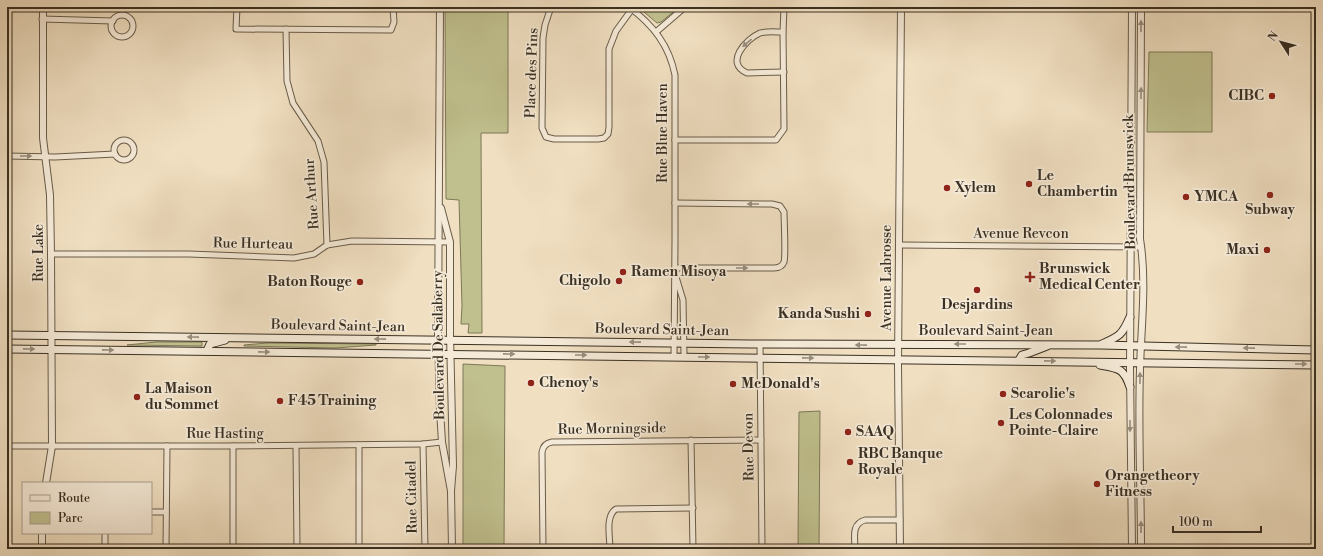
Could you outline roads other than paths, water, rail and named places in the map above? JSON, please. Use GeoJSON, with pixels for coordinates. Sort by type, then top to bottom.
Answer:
{"type":"FeatureCollection","features":[{"type":"Feature","properties":{"kind":"main road"},"geometry":{"type":"LineString","coordinates":[[1100,345],[1117,338],[1121,334],[1130,317]]}},
{"type":"Feature","properties":{"kind":"main road","name":"Boulevard Saint-Jean"},"geometry":{"type":"LineString","coordinates":[[7,335],[760,344],[1100,345],[1316,350]]}},
{"type":"Feature","properties":{"kind":"main road"},"geometry":{"type":"LineString","coordinates":[[207,351],[210,344],[232,338]]}},
{"type":"Feature","properties":{"kind":"main road"},"geometry":{"type":"LineString","coordinates":[[1019,360],[1019,357],[1023,354],[1052,345]]}},
{"type":"Feature","properties":{"kind":"main road","name":"Boulevard Saint-Jean"},"geometry":{"type":"LineString","coordinates":[[7,348],[1316,364]]}},
{"type":"Feature","properties":{"kind":"main road"},"geometry":{"type":"LineString","coordinates":[[1080,361],[1118,368],[1125,374],[1130,387]]}},
{"type":"Feature","properties":{"kind":"street","name":"Rue Lake"},"geometry":{"type":"LineString","coordinates":[[43,7],[43,109],[45,156],[50,197],[52,349],[52,446],[46,482]]}},
{"type":"Feature","properties":{"kind":"street"},"geometry":{"type":"LineString","coordinates":[[237,7],[236,29],[391,30],[394,22],[393,7]]}},
{"type":"Feature","properties":{"kind":"street","name":"Boulevard De Salaberry"},"geometry":{"type":"LineString","coordinates":[[440,7],[438,340],[442,442],[452,492]]}},
{"type":"Feature","properties":{"kind":"street","name":"Place des Pins"},"geometry":{"type":"LineString","coordinates":[[551,7],[545,25],[543,38],[542,128],[546,136],[554,140],[600,139],[607,136],[609,127],[610,45],[616,31],[631,8]]}},
{"type":"Feature","properties":{"kind":"street"},"geometry":{"type":"LineString","coordinates":[[656,32],[685,7]]}},
{"type":"Feature","properties":{"kind":"street"},"geometry":{"type":"LineString","coordinates":[[675,140],[776,140],[784,129],[784,7]]}},
{"type":"Feature","properties":{"kind":"street","name":"Avenue Labrosse"},"geometry":{"type":"LineString","coordinates":[[900,549],[899,345],[901,7]]}},
{"type":"Feature","properties":{"kind":"street","name":"Boulevard Brunswick"},"geometry":{"type":"LineString","coordinates":[[1132,7],[1130,317],[1132,549]]}},
{"type":"Feature","properties":{"kind":"street","name":"Boulevard Brunswick"},"geometry":{"type":"LineString","coordinates":[[1141,7],[1140,239],[1143,264],[1140,362],[1141,549]]}},
{"type":"Feature","properties":{"kind":"street","name":"Rue Blue Haven"},"geometry":{"type":"LineString","coordinates":[[631,8],[656,32],[668,51],[675,75],[674,356]]}},
{"type":"Feature","properties":{"kind":"street"},"geometry":{"type":"LineString","coordinates":[[42,19],[113,21],[121,15],[128,17],[132,22],[132,32],[123,37],[116,34],[112,28],[113,21]]}},
{"type":"Feature","properties":{"kind":"street","name":"Rue Arthur"},"geometry":{"type":"LineString","coordinates":[[286,29],[287,81],[293,103],[318,141],[324,162],[328,245]]}},
{"type":"Feature","properties":{"kind":"street"},"geometry":{"type":"LineString","coordinates":[[783,32],[763,32],[756,35],[741,48],[738,53],[738,65],[741,70],[747,73],[784,72]]}},
{"type":"Feature","properties":{"kind":"street"},"geometry":{"type":"LineString","coordinates":[[1132,45],[1141,45]]}},
{"type":"Feature","properties":{"kind":"street"},"geometry":{"type":"LineString","coordinates":[[7,156],[115,154],[122,160],[129,159],[133,154],[134,150],[132,144],[127,140],[120,140],[115,145],[115,154]]}},
{"type":"Feature","properties":{"kind":"street","name":"Boulevard De Salaberry"},"geometry":{"type":"LineString","coordinates":[[439,201],[450,242],[450,340],[453,466],[452,549]]}},
{"type":"Feature","properties":{"kind":"street"},"geometry":{"type":"LineString","coordinates":[[675,203],[772,204],[780,206],[784,212],[784,258],[782,265],[776,268],[675,268]]}},
{"type":"Feature","properties":{"kind":"street","name":"Rue Hurteau"},"geometry":{"type":"LineString","coordinates":[[51,254],[189,254],[294,258],[312,255],[328,245],[352,241],[450,242]]}},
{"type":"Feature","properties":{"kind":"street","name":"Avenue Revcon"},"geometry":{"type":"LineString","coordinates":[[900,245],[1142,248]]}},
{"type":"Feature","properties":{"kind":"street","name":"Rue Blue Haven"},"geometry":{"type":"LineString","coordinates":[[675,274],[684,300],[684,356]]}},
{"type":"Feature","properties":{"kind":"street","name":"Rue Devon"},"geometry":{"type":"LineString","coordinates":[[760,344],[762,549]]}},
{"type":"Feature","properties":{"kind":"street"},"geometry":{"type":"LineString","coordinates":[[692,440],[693,549]]}},
{"type":"Feature","properties":{"kind":"street","name":"Rue Morningside"},"geometry":{"type":"LineString","coordinates":[[543,549],[542,452],[547,444],[552,442],[761,440]]}},
{"type":"Feature","properties":{"kind":"street","name":"Rue Hasting"},"geometry":{"type":"LineString","coordinates":[[7,446],[296,446],[423,444],[442,442]]}},
{"type":"Feature","properties":{"kind":"street","name":"Rue Citadel"},"geometry":{"type":"LineString","coordinates":[[423,444],[425,549]]}},
{"type":"Feature","properties":{"kind":"street"},"geometry":{"type":"LineString","coordinates":[[359,445],[360,549]]}},
{"type":"Feature","properties":{"kind":"street"},"geometry":{"type":"LineString","coordinates":[[166,446],[166,549]]}},
{"type":"Feature","properties":{"kind":"street"},"geometry":{"type":"LineString","coordinates":[[233,446],[233,549]]}},
{"type":"Feature","properties":{"kind":"street"},"geometry":{"type":"LineString","coordinates":[[296,446],[297,549]]}},
{"type":"Feature","properties":{"kind":"street"},"geometry":{"type":"LineString","coordinates":[[610,549],[609,518],[612,512],[616,509],[693,508]]}},
{"type":"Feature","properties":{"kind":"street"},"geometry":{"type":"LineString","coordinates":[[152,512],[166,512]]}},
{"type":"Feature","properties":{"kind":"street"},"geometry":{"type":"LineString","coordinates":[[855,549],[854,531],[860,522],[865,520],[900,520]]}},
{"type":"Feature","properties":{"kind":"street"},"geometry":{"type":"LineString","coordinates":[[42,534],[42,549]]}},
{"type":"Feature","properties":{"kind":"street"},"geometry":{"type":"LineString","coordinates":[[105,534],[105,549]]}},
{"type":"Feature","properties":{"kind":"place","name":"CIBC"},"geometry":{"type":"Point","coordinates":[1272,96]}},
{"type":"Feature","properties":{"kind":"place","name":"Le Chambertin"},"geometry":{"type":"Point","coordinates":[1029,184]}},
{"type":"Feature","properties":{"kind":"place","name":"Xylem"},"geometry":{"type":"Point","coordinates":[947,188]}},
{"type":"Feature","properties":{"kind":"place","name":"Subway"},"geometry":{"type":"Point","coordinates":[1270,195]}},
{"type":"Feature","properties":{"kind":"place","name":"YMCA"},"geometry":{"type":"Point","coordinates":[1186,197]}},
{"type":"Feature","properties":{"kind":"place","name":"Maxi"},"geometry":{"type":"Point","coordinates":[1267,250]}},
{"type":"Feature","properties":{"kind":"place","name":"Ramen Misoya"},"geometry":{"type":"Point","coordinates":[623,272]}},
{"type":"Feature","properties":{"kind":"place","name":"Brunswick Medical Center"},"geometry":{"type":"Point","coordinates":[1030,277]}},
{"type":"Feature","properties":{"kind":"place","name":"Chigolo"},"geometry":{"type":"Point","coordinates":[619,281]}},
{"type":"Feature","properties":{"kind":"place","name":"Baton Rouge"},"geometry":{"type":"Point","coordinates":[360,282]}},
{"type":"Feature","properties":{"kind":"place","name":"Desjardins"},"geometry":{"type":"Point","coordinates":[977,290]}},
{"type":"Feature","properties":{"kind":"place","name":"Kanda Sushi"},"geometry":{"type":"Point","coordinates":[868,314]}},
{"type":"Feature","properties":{"kind":"place","name":"Chenoy's"},"geometry":{"type":"Point","coordinates":[531,383]}},
{"type":"Feature","properties":{"kind":"place","name":"McDonald's"},"geometry":{"type":"Point","coordinates":[733,384]}},
{"type":"Feature","properties":{"kind":"place","name":"Scarolie's"},"geometry":{"type":"Point","coordinates":[1003,394]}},
{"type":"Feature","properties":{"kind":"place","name":"La Maison du Sommet"},"geometry":{"type":"Point","coordinates":[137,397]}},
{"type":"Feature","properties":{"kind":"place","name":"F45 Training"},"geometry":{"type":"Point","coordinates":[280,401]}},
{"type":"Feature","properties":{"kind":"place","name":"Les Colonnades Pointe-Claire"},"geometry":{"type":"Point","coordinates":[1001,423]}},
{"type":"Feature","properties":{"kind":"place","name":"SAAQ"},"geometry":{"type":"Point","coordinates":[848,432]}},
{"type":"Feature","properties":{"kind":"place","name":"RBC Banque Royale"},"geometry":{"type":"Point","coordinates":[850,462]}},
{"type":"Feature","properties":{"kind":"place","name":"Orangetheory Fitness"},"geometry":{"type":"Point","coordinates":[1097,484]}}]}
